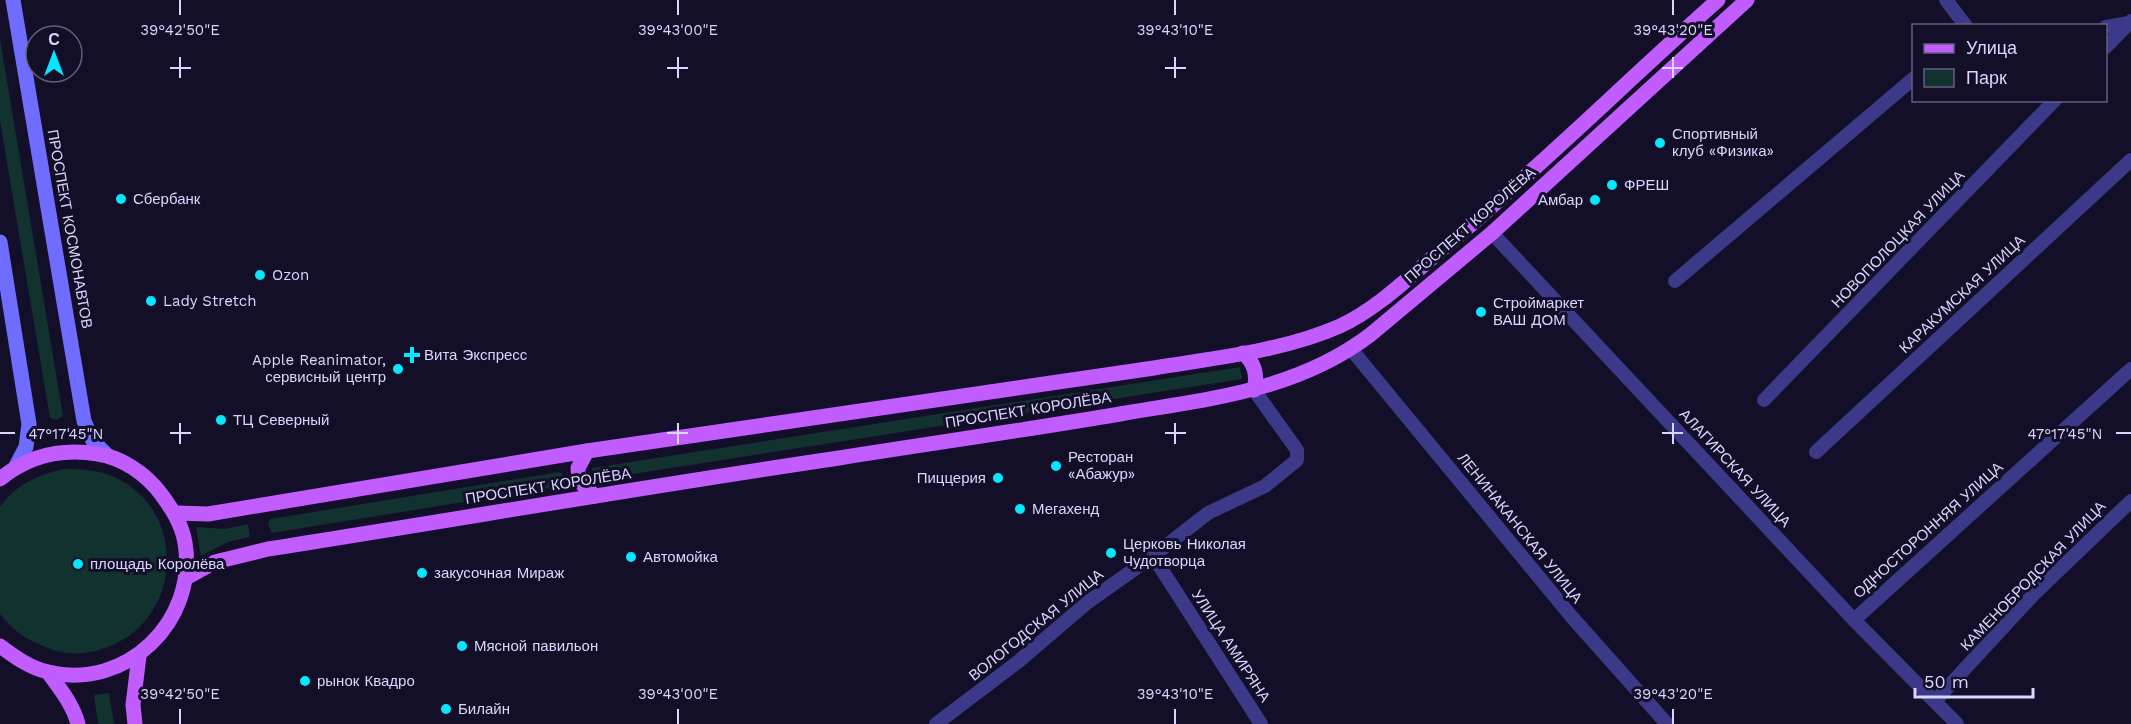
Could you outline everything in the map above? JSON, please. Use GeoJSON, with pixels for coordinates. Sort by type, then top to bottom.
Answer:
{"type":"FeatureCollection","features":[{"type":"Feature","properties":{"kind":"main road","name":"ПРОСПЕКТ КОСМОНАВТОВ"},"geometry":{"type":"LineString","coordinates":[[13,0],[84,421],[93,441],[108,456]]}},
{"type":"Feature","properties":{"kind":"main road","name":"ПРОСПЕКТ КОРОЛЁВА"},"geometry":{"type":"LineString","coordinates":[[176,513],[208,514],[587,451],[1243,353],[1284,344],[1338,327],[1375,305],[1479,218],[1718,0]]}},
{"type":"Feature","properties":{"kind":"main road","name":"ПРОСПЕКТ КОРОЛЁВА"},"geometry":{"type":"LineString","coordinates":[[186,578],[215,562],[268,549],[1093,419],[1254,390],[1301,374],[1351,349],[1492,232],[1747,0]]}},
{"type":"Feature","properties":{"kind":"main road"},"geometry":{"type":"LineString","coordinates":[[0,242],[29,424],[26,447],[16,466]]}},
{"type":"Feature","properties":{"kind":"main road"},"geometry":{"type":"LineString","coordinates":[[1243,353],[1251,360],[1255,368],[1254,390]]}},
{"type":"Feature","properties":{"kind":"main road"},"geometry":{"type":"LineString","coordinates":[[0,479],[16,466],[49,454],[80,451],[108,456],[131,466],[153,482],[176,513],[185,542],[186,578],[180,604],[164,631],[139,656],[117,667],[75,676],[48,672],[27,665],[0,646]]}},
{"type":"Feature","properties":{"kind":"main road"},"geometry":{"type":"LineString","coordinates":[[587,451],[578,468],[579,481],[595,496]]}},
{"type":"Feature","properties":{"kind":"main road"},"geometry":{"type":"LineString","coordinates":[[135,724],[133,705],[139,656]]}},
{"type":"Feature","properties":{"kind":"main road"},"geometry":{"type":"LineString","coordinates":[[48,672],[66,697],[78,724]]}},
{"type":"Feature","properties":{"kind":"street"},"geometry":{"type":"LineString","coordinates":[[1946,0],[1964,24]]}},
{"type":"Feature","properties":{"kind":"street"},"geometry":{"type":"LineString","coordinates":[[2107,27],[2130,22]]}},
{"type":"Feature","properties":{"kind":"street"},"geometry":{"type":"LineString","coordinates":[[2107,46],[2130,22]]}},
{"type":"Feature","properties":{"kind":"street"},"geometry":{"type":"LineString","coordinates":[[1675,281],[1912,80]]}},
{"type":"Feature","properties":{"kind":"street","name":"НОВОПОЛОЦКАЯ УЛИЦА"},"geometry":{"type":"LineString","coordinates":[[1764,400],[2053,102]]}},
{"type":"Feature","properties":{"kind":"street","name":"КАРАКУМСКАЯ УЛИЦА"},"geometry":{"type":"LineString","coordinates":[[1816,452],[2131,160]]}},
{"type":"Feature","properties":{"kind":"street","name":"АЛАГИРСКАЯ УЛИЦА"},"geometry":{"type":"LineString","coordinates":[[1492,232],[1854,620],[1957,724]]}},
{"type":"Feature","properties":{"kind":"street","name":"ЛЕНИНАКАНСКАЯ УЛИЦА"},"geometry":{"type":"LineString","coordinates":[[1351,349],[1571,616],[1666,724]]}},
{"type":"Feature","properties":{"kind":"street","name":"ОДНОСТОРОННЯЯ УЛИЦА"},"geometry":{"type":"LineString","coordinates":[[1854,620],[2131,369]]}},
{"type":"Feature","properties":{"kind":"street","name":"ВОЛОГОДСКАЯ УЛИЦА"},"geometry":{"type":"LineString","coordinates":[[936,724],[1019,661],[1089,602],[1208,513],[1264,486],[1297,460],[1298,450],[1254,390]]}},
{"type":"Feature","properties":{"kind":"street","name":"КАМЕНОБРОДСКАЯ УЛИЦА"},"geometry":{"type":"LineString","coordinates":[[1935,701],[2033,595],[2131,501]]}},
{"type":"Feature","properties":{"kind":"street","name":"УЛИЦА АМИРЯНА"},"geometry":{"type":"LineString","coordinates":[[1153,556],[1261,724]]}},
{"type":"Feature","properties":{"kind":"green space"},"geometry":{"type":"Polygon","coordinates":[[[0,39],[63,416],[56,420],[50,418],[0,121],[0,39]]]}},
{"type":"Feature","properties":{"kind":"green space"},"geometry":{"type":"Polygon","coordinates":[[[1240,367],[1242,379],[594,480],[591,477],[592,468],[1240,367]]]}},
{"type":"Feature","properties":{"kind":"green space"},"geometry":{"type":"Polygon","coordinates":[[[64,469],[94,471],[108,474],[122,481],[143,497],[157,518],[165,542],[167,567],[162,591],[151,614],[133,633],[110,646],[84,653],[64,653],[40,645],[19,633],[0,614],[0,507],[13,492],[28,482],[64,469]]]}},
{"type":"Feature","properties":{"kind":"green space"},"geometry":{"type":"Polygon","coordinates":[[[560,472],[563,475],[562,486],[272,533],[268,524],[270,519],[560,472]]]}},
{"type":"Feature","properties":{"kind":"green space"},"geometry":{"type":"Polygon","coordinates":[[[248,524],[250,537],[228,542],[201,556],[196,527],[225,529],[248,524]]]}},
{"type":"Feature","properties":{"kind":"green space"},"geometry":{"type":"Polygon","coordinates":[[[109,693],[114,724],[98,724],[94,695],[109,693]]]}},
{"type":"Feature","properties":{"kind":"place","name":"Спортивный клуб «Физика»"},"geometry":{"type":"Point","coordinates":[1660,143]}},
{"type":"Feature","properties":{"kind":"place","name":"ФРЕШ"},"geometry":{"type":"Point","coordinates":[1612,185]}},
{"type":"Feature","properties":{"kind":"place","name":"Сбербанк"},"geometry":{"type":"Point","coordinates":[121,199]}},
{"type":"Feature","properties":{"kind":"place","name":"Амбар"},"geometry":{"type":"Point","coordinates":[1595,200]}},
{"type":"Feature","properties":{"kind":"place","name":"Ozon"},"geometry":{"type":"Point","coordinates":[260,275]}},
{"type":"Feature","properties":{"kind":"place","name":"Lady Stretch"},"geometry":{"type":"Point","coordinates":[151,301]}},
{"type":"Feature","properties":{"kind":"place","name":"Строймаркет ВАШ ДОМ"},"geometry":{"type":"Point","coordinates":[1481,312]}},
{"type":"Feature","properties":{"kind":"place","name":"Вита Экспресс"},"geometry":{"type":"Point","coordinates":[412,355]}},
{"type":"Feature","properties":{"kind":"place","name":"Apple Reanimator, сервисный центр"},"geometry":{"type":"Point","coordinates":[398,369]}},
{"type":"Feature","properties":{"kind":"place","name":"ТЦ Северный"},"geometry":{"type":"Point","coordinates":[221,420]}},
{"type":"Feature","properties":{"kind":"place","name":"Ресторан «Абажур»"},"geometry":{"type":"Point","coordinates":[1056,466]}},
{"type":"Feature","properties":{"kind":"place","name":"Пиццерия"},"geometry":{"type":"Point","coordinates":[998,478]}},
{"type":"Feature","properties":{"kind":"place","name":"Мегахенд"},"geometry":{"type":"Point","coordinates":[1020,509]}},
{"type":"Feature","properties":{"kind":"place","name":"Церковь Николая Чудотворца"},"geometry":{"type":"Point","coordinates":[1111,553]}},
{"type":"Feature","properties":{"kind":"place","name":"Автомойка"},"geometry":{"type":"Point","coordinates":[631,557]}},
{"type":"Feature","properties":{"kind":"place","name":"площадь Королёва"},"geometry":{"type":"Point","coordinates":[78,564]}},
{"type":"Feature","properties":{"kind":"place","name":"закусочная Мираж"},"geometry":{"type":"Point","coordinates":[422,573]}},
{"type":"Feature","properties":{"kind":"place","name":"Мясной павильон"},"geometry":{"type":"Point","coordinates":[462,646]}},
{"type":"Feature","properties":{"kind":"place","name":"рынок Квадро"},"geometry":{"type":"Point","coordinates":[305,681]}},
{"type":"Feature","properties":{"kind":"place","name":"Билайн"},"geometry":{"type":"Point","coordinates":[446,709]}}]}
